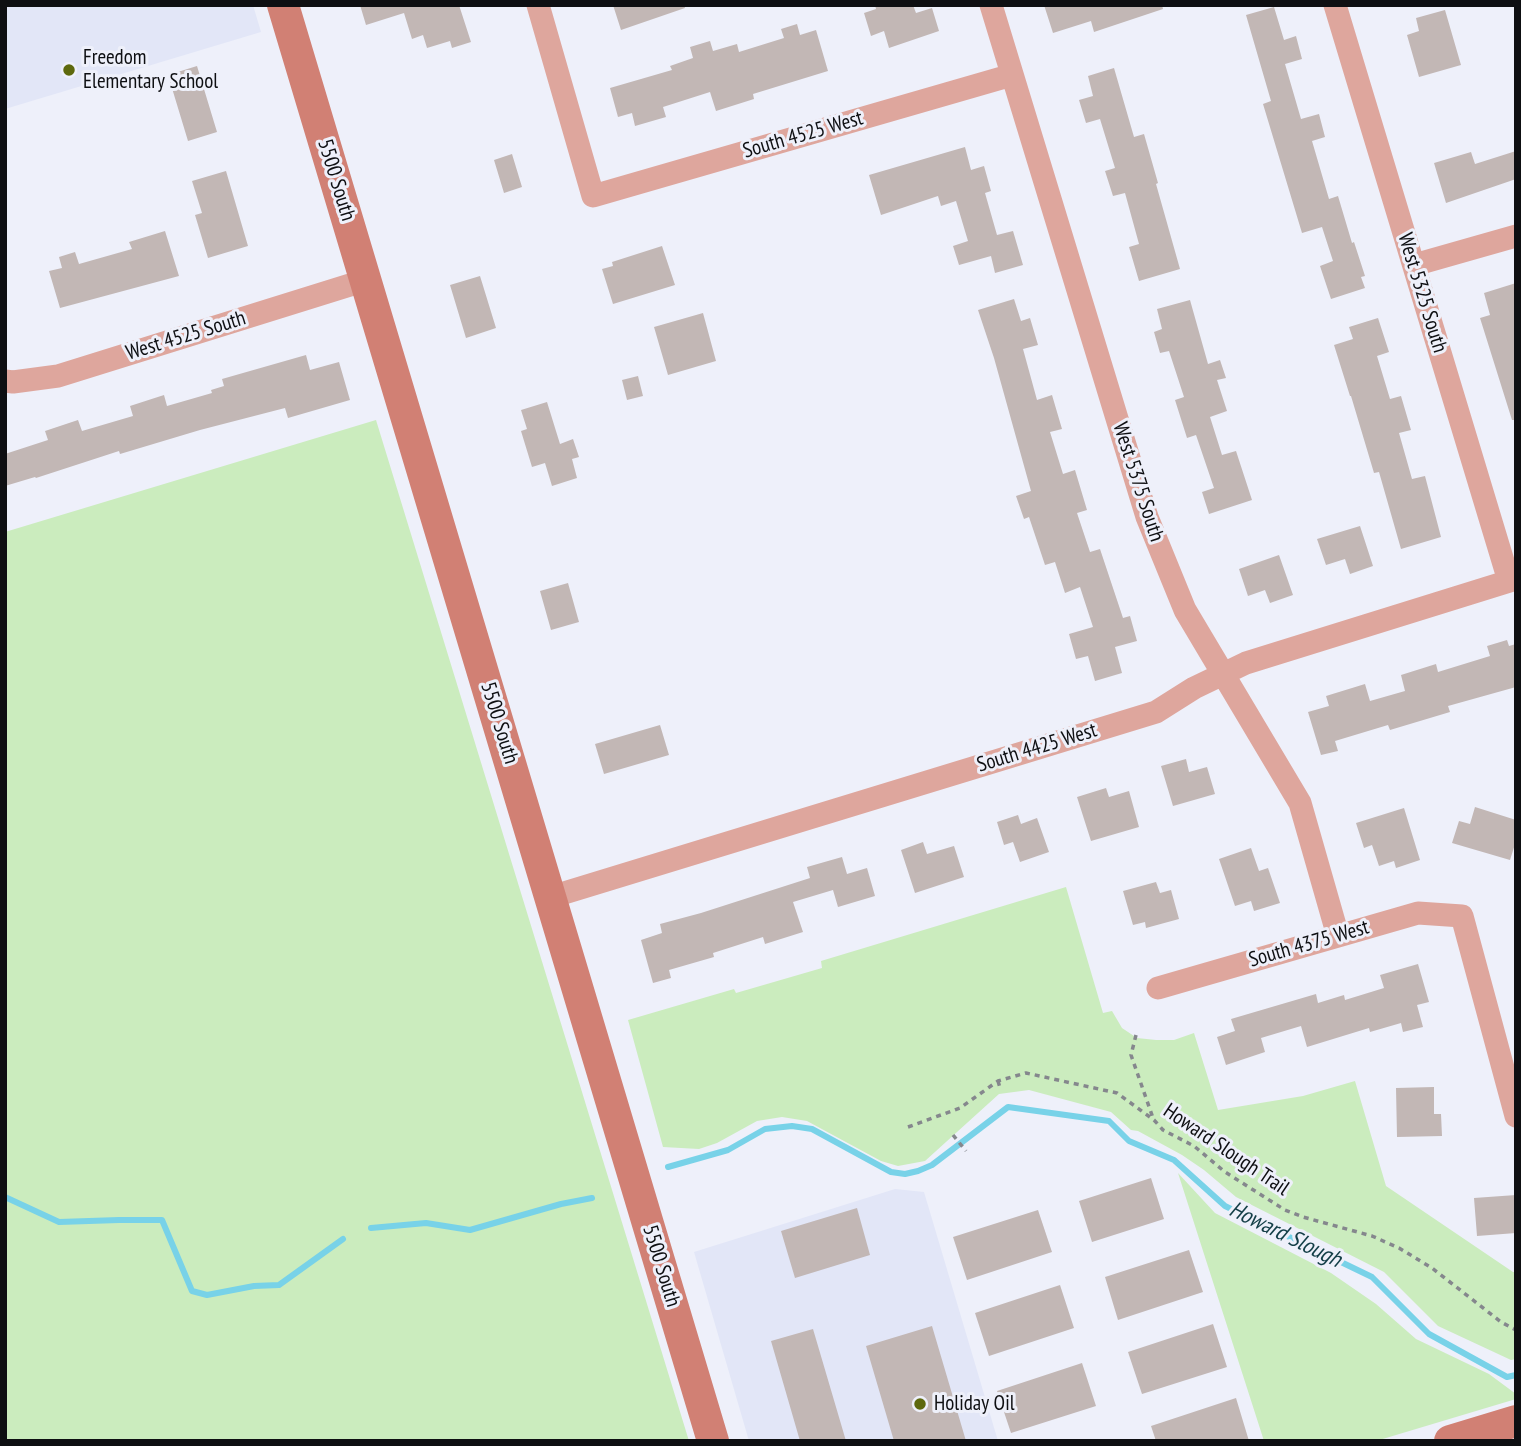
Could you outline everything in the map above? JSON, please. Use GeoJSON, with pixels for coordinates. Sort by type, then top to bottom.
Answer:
{"type":"FeatureCollection","features":[{"type":"Feature","properties":{"kind":"main road","name":"5500 South"},"geometry":{"type":"LineString","coordinates":[[283,5],[713,1441]]}},
{"type":"Feature","properties":{"kind":"main road"},"geometry":{"type":"LineString","coordinates":[[1450,1441],[1500,1430]]}},
{"type":"Feature","properties":{"kind":"street","name":"South 4525 West"},"geometry":{"type":"LineString","coordinates":[[538,5],[593,196],[1012,75]]}},
{"type":"Feature","properties":{"kind":"street","name":"West 5375 South"},"geometry":{"type":"LineString","coordinates":[[991,5],[1147,517],[1185,610],[1300,803],[1338,936]]}},
{"type":"Feature","properties":{"kind":"street","name":"West 5325 South"},"geometry":{"type":"LineString","coordinates":[[1335,5],[1512,580]]}},
{"type":"Feature","properties":{"kind":"street"},"geometry":{"type":"LineString","coordinates":[[1414,265],[1516,236]]}},
{"type":"Feature","properties":{"kind":"street","name":"West 4525 South"},"geometry":{"type":"LineString","coordinates":[[5,381],[58,376],[366,280]]}},
{"type":"Feature","properties":{"kind":"street","name":"South 4425 West"},"geometry":{"type":"LineString","coordinates":[[551,897],[1156,712],[1194,688],[1246,663],[1512,580]]}},
{"type":"Feature","properties":{"kind":"street","name":"South 4375 West"},"geometry":{"type":"LineString","coordinates":[[1158,988],[1418,913],[1462,916],[1516,1116]]}},
{"type":"Feature","properties":{"kind":"path"},"geometry":{"type":"LineString","coordinates":[[1136,1035],[1131,1055],[1154,1120]]}},
{"type":"Feature","properties":{"kind":"path","name":"Howard Slough Trail"},"geometry":{"type":"LineString","coordinates":[[908,1127],[960,1108],[998,1081],[1026,1073],[1117,1093],[1154,1120],[1163,1130],[1194,1146],[1225,1172],[1285,1210],[1372,1236],[1399,1248],[1432,1268],[1501,1322],[1516,1329]]}},
{"type":"Feature","properties":{"kind":"path"},"geometry":{"type":"LineString","coordinates":[[998,1081],[1000,1088]]}},
{"type":"Feature","properties":{"kind":"path"},"geometry":{"type":"LineString","coordinates":[[953,1135],[966,1151]]}},
{"type":"Feature","properties":{"kind":"shaded area","name":"Freedom Elementary School"},"geometry":{"type":"Polygon","coordinates":[[[5,5],[253,5],[261,32],[5,109],[5,5]]]}},
{"type":"Feature","properties":{"kind":"shaded area"},"geometry":{"type":"Polygon","coordinates":[[[895,1189],[924,1192],[998,1441],[749,1441],[694,1252],[895,1189]]]}},
{"type":"Feature","properties":{"kind":"green space"},"geometry":{"type":"Polygon","coordinates":[[[376,420],[689,1441],[5,1441],[5,532],[376,420]]]}},
{"type":"Feature","properties":{"kind":"green space"},"geometry":{"type":"Polygon","coordinates":[[[1066,887],[1103,1013],[1112,1011],[1122,1028],[1137,1038],[1174,1040],[1194,1033],[1218,1110],[1303,1096],[1355,1081],[1386,1186],[1516,1272],[1516,1359],[1511,1360],[1438,1326],[1384,1272],[1236,1197],[1182,1155],[1138,1131],[1131,1130],[1111,1112],[1029,1090],[999,1094],[925,1161],[898,1166],[881,1161],[807,1121],[782,1117],[757,1121],[717,1143],[699,1149],[663,1147],[628,1020],[734,989],[736,993],[822,968],[821,961],[1066,887]]]}},
{"type":"Feature","properties":{"kind":"green space"},"geometry":{"type":"Polygon","coordinates":[[[1178,1173],[1215,1213],[1331,1273],[1376,1304],[1416,1339],[1489,1374],[1516,1394],[1516,1399],[1376,1441],[1264,1441],[1178,1173]]]}},
{"type":"Feature","properties":{"kind":"building"},"geometry":{"type":"Polygon","coordinates":[[[360,5],[459,5],[471,42],[452,48],[450,41],[427,48],[423,35],[412,39],[404,13],[366,25],[360,5]]]}},
{"type":"Feature","properties":{"kind":"building"},"geometry":{"type":"Polygon","coordinates":[[[613,5],[684,5],[685,8],[621,30],[613,5]]]}},
{"type":"Feature","properties":{"kind":"building"},"geometry":{"type":"Polygon","coordinates":[[[875,5],[913,5],[916,13],[932,8],[939,31],[889,48],[884,31],[871,36],[864,13],[876,9],[875,5]]]}},
{"type":"Feature","properties":{"kind":"building"},"geometry":{"type":"Polygon","coordinates":[[[1044,5],[1162,5],[1163,9],[1094,32],[1091,21],[1053,33],[1044,5]]]}},
{"type":"Feature","properties":{"kind":"building"},"geometry":{"type":"Polygon","coordinates":[[[1274,7],[1284,40],[1296,36],[1302,59],[1285,64],[1301,119],[1319,114],[1325,137],[1312,141],[1329,199],[1338,196],[1365,276],[1361,277],[1365,288],[1331,299],[1320,266],[1333,261],[1322,227],[1302,233],[1263,104],[1271,101],[1246,15],[1274,7]]]}},
{"type":"Feature","properties":{"kind":"building"},"geometry":{"type":"Polygon","coordinates":[[[1445,10],[1461,65],[1419,77],[1407,35],[1419,31],[1416,18],[1445,10]]]}},
{"type":"Feature","properties":{"kind":"building"},"geometry":{"type":"Polygon","coordinates":[[[797,24],[800,35],[816,30],[828,71],[753,94],[754,99],[716,111],[710,92],[663,107],[666,117],[635,126],[632,113],[618,117],[610,88],[672,70],[670,66],[693,58],[690,47],[710,41],[713,51],[737,44],[739,52],[784,38],[781,29],[797,24]]]}},
{"type":"Feature","properties":{"kind":"building"},"geometry":{"type":"Polygon","coordinates":[[[197,66],[217,132],[188,141],[168,75],[197,66]]]}},
{"type":"Feature","properties":{"kind":"building"},"geometry":{"type":"Polygon","coordinates":[[[1114,68],[1134,137],[1144,134],[1180,269],[1139,281],[1129,247],[1139,244],[1125,193],[1113,196],[1105,171],[1115,168],[1100,119],[1086,123],[1079,100],[1093,96],[1088,76],[1114,68]]]}},
{"type":"Feature","properties":{"kind":"building"},"geometry":{"type":"Polygon","coordinates":[[[965,147],[971,170],[984,166],[991,191],[985,193],[997,235],[1013,231],[1023,265],[995,273],[991,256],[959,265],[953,246],[968,241],[956,201],[941,206],[938,196],[881,215],[869,175],[965,147]]]}},
{"type":"Feature","properties":{"kind":"building"},"geometry":{"type":"Polygon","coordinates":[[[1516,151],[1516,179],[1446,203],[1434,163],[1471,152],[1475,164],[1516,151]]]}},
{"type":"Feature","properties":{"kind":"building"},"geometry":{"type":"Polygon","coordinates":[[[512,154],[522,187],[504,193],[494,160],[512,154]]]}},
{"type":"Feature","properties":{"kind":"building"},"geometry":{"type":"Polygon","coordinates":[[[226,171],[248,246],[208,258],[195,215],[202,213],[192,181],[226,171]]]}},
{"type":"Feature","properties":{"kind":"building"},"geometry":{"type":"Polygon","coordinates":[[[165,231],[179,276],[60,308],[49,271],[62,268],[59,257],[75,252],[79,264],[132,249],[129,242],[165,231]]]}},
{"type":"Feature","properties":{"kind":"building"},"geometry":{"type":"Polygon","coordinates":[[[662,246],[675,285],[613,304],[602,269],[613,266],[612,262],[662,246]]]}},
{"type":"Feature","properties":{"kind":"building"},"geometry":{"type":"Polygon","coordinates":[[[480,276],[496,328],[466,338],[450,285],[480,276]]]}},
{"type":"Feature","properties":{"kind":"building"},"geometry":{"type":"Polygon","coordinates":[[[1516,283],[1516,420],[1512,420],[1480,318],[1490,315],[1484,293],[1516,283]]]}},
{"type":"Feature","properties":{"kind":"building"},"geometry":{"type":"Polygon","coordinates":[[[1014,299],[1021,321],[1030,318],[1038,345],[1023,349],[1037,400],[1052,395],[1062,429],[1050,432],[1063,474],[1075,470],[1087,510],[1077,513],[1090,552],[1100,549],[1123,618],[1130,616],[1137,641],[1115,647],[1122,673],[1095,681],[1088,656],[1076,659],[1069,634],[1093,627],[1080,587],[1065,593],[1055,562],[1045,565],[1029,517],[1024,519],[1016,496],[1031,491],[978,310],[1014,299]]]}},
{"type":"Feature","properties":{"kind":"building"},"geometry":{"type":"Polygon","coordinates":[[[1190,300],[1208,364],[1220,360],[1226,378],[1217,380],[1227,411],[1210,417],[1222,455],[1236,451],[1252,500],[1209,514],[1202,492],[1214,488],[1196,435],[1187,438],[1175,400],[1184,397],[1169,351],[1160,353],[1154,332],[1162,329],[1157,309],[1190,300]]]}},
{"type":"Feature","properties":{"kind":"building"},"geometry":{"type":"Polygon","coordinates":[[[703,313],[716,361],[668,375],[654,327],[703,313]]]}},
{"type":"Feature","properties":{"kind":"building"},"geometry":{"type":"Polygon","coordinates":[[[1378,318],[1389,352],[1377,356],[1390,399],[1401,396],[1411,430],[1399,433],[1412,479],[1425,476],[1441,537],[1401,549],[1379,472],[1374,473],[1334,345],[1353,339],[1349,327],[1378,318]]]}},
{"type":"Feature","properties":{"kind":"building"},"geometry":{"type":"Polygon","coordinates":[[[306,355],[310,370],[339,362],[350,400],[288,418],[285,408],[120,454],[119,451],[5,486],[5,454],[48,440],[45,431],[78,420],[82,431],[133,416],[130,406],[164,395],[167,406],[212,393],[211,390],[224,386],[222,379],[306,355]]]}},
{"type":"Feature","properties":{"kind":"building"},"geometry":{"type":"Polygon","coordinates":[[[638,376],[643,396],[627,400],[622,380],[638,376]]]}},
{"type":"Feature","properties":{"kind":"building"},"geometry":{"type":"Polygon","coordinates":[[[547,402],[560,444],[573,439],[579,457],[572,459],[577,478],[552,486],[545,463],[532,467],[521,431],[527,429],[521,410],[547,402]]]}},
{"type":"Feature","properties":{"kind":"building"},"geometry":{"type":"Polygon","coordinates":[[[1360,526],[1373,566],[1350,574],[1345,559],[1326,565],[1317,539],[1360,526]]]}},
{"type":"Feature","properties":{"kind":"building"},"geometry":{"type":"Polygon","coordinates":[[[1279,555],[1293,595],[1270,603],[1265,590],[1248,596],[1239,569],[1279,555]]]}},
{"type":"Feature","properties":{"kind":"building"},"geometry":{"type":"Polygon","coordinates":[[[568,583],[579,622],[551,630],[540,591],[568,583]]]}},
{"type":"Feature","properties":{"kind":"building"},"geometry":{"type":"Polygon","coordinates":[[[1507,640],[1509,646],[1516,644],[1516,687],[1448,706],[1450,712],[1390,730],[1388,725],[1335,741],[1338,751],[1321,755],[1308,712],[1329,706],[1326,696],[1365,684],[1370,701],[1405,691],[1401,675],[1436,664],[1438,672],[1490,656],[1487,646],[1507,640]]]}},
{"type":"Feature","properties":{"kind":"building"},"geometry":{"type":"Polygon","coordinates":[[[660,725],[669,755],[604,774],[595,744],[660,725]]]}},
{"type":"Feature","properties":{"kind":"building"},"geometry":{"type":"Polygon","coordinates":[[[1186,759],[1189,772],[1207,767],[1215,794],[1173,806],[1161,766],[1186,759]]]}},
{"type":"Feature","properties":{"kind":"building"},"geometry":{"type":"Polygon","coordinates":[[[1106,788],[1109,797],[1129,791],[1139,827],[1091,841],[1077,797],[1106,788]]]}},
{"type":"Feature","properties":{"kind":"building"},"geometry":{"type":"Polygon","coordinates":[[[1475,807],[1516,820],[1516,841],[1510,860],[1452,843],[1459,821],[1470,824],[1475,807]]]}},
{"type":"Feature","properties":{"kind":"building"},"geometry":{"type":"Polygon","coordinates":[[[1404,808],[1420,860],[1396,868],[1394,861],[1379,866],[1372,845],[1364,848],[1356,823],[1404,808]]]}},
{"type":"Feature","properties":{"kind":"building"},"geometry":{"type":"Polygon","coordinates":[[[1018,815],[1021,824],[1037,818],[1049,852],[1020,862],[1013,842],[1004,845],[997,822],[1018,815]]]}},
{"type":"Feature","properties":{"kind":"building"},"geometry":{"type":"Polygon","coordinates":[[[923,842],[927,854],[954,846],[964,877],[915,893],[901,850],[923,842]]]}},
{"type":"Feature","properties":{"kind":"building"},"geometry":{"type":"Polygon","coordinates":[[[1251,848],[1259,871],[1268,868],[1280,903],[1254,911],[1251,901],[1235,906],[1219,859],[1251,848]]]}},
{"type":"Feature","properties":{"kind":"building"},"geometry":{"type":"Polygon","coordinates":[[[842,857],[847,874],[867,868],[875,896],[838,907],[833,890],[793,902],[803,932],[765,944],[763,937],[713,953],[714,957],[669,970],[671,978],[653,983],[641,940],[662,933],[660,924],[810,878],[807,867],[842,857]]]}},
{"type":"Feature","properties":{"kind":"building"},"geometry":{"type":"Polygon","coordinates":[[[1156,882],[1160,893],[1171,890],[1179,919],[1146,928],[1145,922],[1133,925],[1123,891],[1156,882]]]}},
{"type":"Feature","properties":{"kind":"building"},"geometry":{"type":"Polygon","coordinates":[[[1418,964],[1429,1002],[1417,1005],[1423,1027],[1403,1032],[1401,1023],[1370,1032],[1369,1028],[1307,1047],[1301,1026],[1261,1038],[1265,1052],[1226,1065],[1217,1037],[1235,1031],[1231,1019],[1316,994],[1318,1003],[1344,995],[1345,1000],[1384,988],[1380,975],[1418,964]]]}},
{"type":"Feature","properties":{"kind":"building"},"geometry":{"type":"Polygon","coordinates":[[[1434,1087],[1434,1114],[1441,1114],[1442,1136],[1397,1137],[1396,1088],[1434,1087]]]}},
{"type":"Feature","properties":{"kind":"building"},"geometry":{"type":"Polygon","coordinates":[[[1151,1178],[1164,1219],[1092,1242],[1079,1201],[1151,1178]]]}},
{"type":"Feature","properties":{"kind":"building"},"geometry":{"type":"Polygon","coordinates":[[[1516,1195],[1516,1233],[1477,1236],[1474,1198],[1516,1195]]]}},
{"type":"Feature","properties":{"kind":"building"},"geometry":{"type":"Polygon","coordinates":[[[857,1208],[870,1255],[795,1278],[781,1231],[857,1208]]]}},
{"type":"Feature","properties":{"kind":"building"},"geometry":{"type":"Polygon","coordinates":[[[1038,1210],[1052,1252],[967,1280],[953,1237],[1038,1210]]]}},
{"type":"Feature","properties":{"kind":"building"},"geometry":{"type":"Polygon","coordinates":[[[1189,1250],[1203,1292],[1118,1320],[1105,1277],[1189,1250]]]}},
{"type":"Feature","properties":{"kind":"building"},"geometry":{"type":"Polygon","coordinates":[[[1060,1285],[1074,1328],[989,1356],[975,1313],[1060,1285]]]}},
{"type":"Feature","properties":{"kind":"building"},"geometry":{"type":"Polygon","coordinates":[[[1213,1324],[1227,1367],[1142,1394],[1128,1352],[1213,1324]]]}},
{"type":"Feature","properties":{"kind":"building"},"geometry":{"type":"Polygon","coordinates":[[[932,1326],[966,1441],[894,1441],[866,1346],[932,1326]]]}},
{"type":"Feature","properties":{"kind":"building"},"geometry":{"type":"Polygon","coordinates":[[[813,1329],[846,1441],[800,1441],[771,1341],[813,1329]]]}},
{"type":"Feature","properties":{"kind":"building"},"geometry":{"type":"Polygon","coordinates":[[[1082,1363],[1096,1406],[1011,1433],[997,1391],[1082,1363]]]}},
{"type":"Feature","properties":{"kind":"building"},"geometry":{"type":"Polygon","coordinates":[[[1236,1398],[1249,1441],[1156,1441],[1151,1426],[1236,1398]]]}},
{"type":"Feature","properties":{"kind":"waterway","name":"Howard Slough"},"geometry":{"type":"LineString","coordinates":[[668,1167],[728,1150],[765,1129],[792,1126],[812,1129],[891,1172],[905,1174],[932,1165],[1008,1107],[1109,1121],[1129,1141],[1174,1160],[1225,1206],[1372,1277],[1429,1334],[1507,1377],[1516,1375]]}},
{"type":"Feature","properties":{"kind":"waterway","name":"Howard Slough"},"geometry":{"type":"LineString","coordinates":[[5,1197],[59,1222],[162,1220],[192,1291],[207,1295],[254,1286],[279,1285],[343,1239]]}},
{"type":"Feature","properties":{"kind":"waterway","name":"Howard Slough"},"geometry":{"type":"LineString","coordinates":[[371,1228],[426,1223],[470,1230],[592,1198]]}},
{"type":"Feature","properties":{"kind":"place","name":"Freedom Elementary School"},"geometry":{"type":"Point","coordinates":[69,70]}},
{"type":"Feature","properties":{"kind":"place","name":"Holiday Oil"},"geometry":{"type":"Point","coordinates":[920,1404]}}]}
